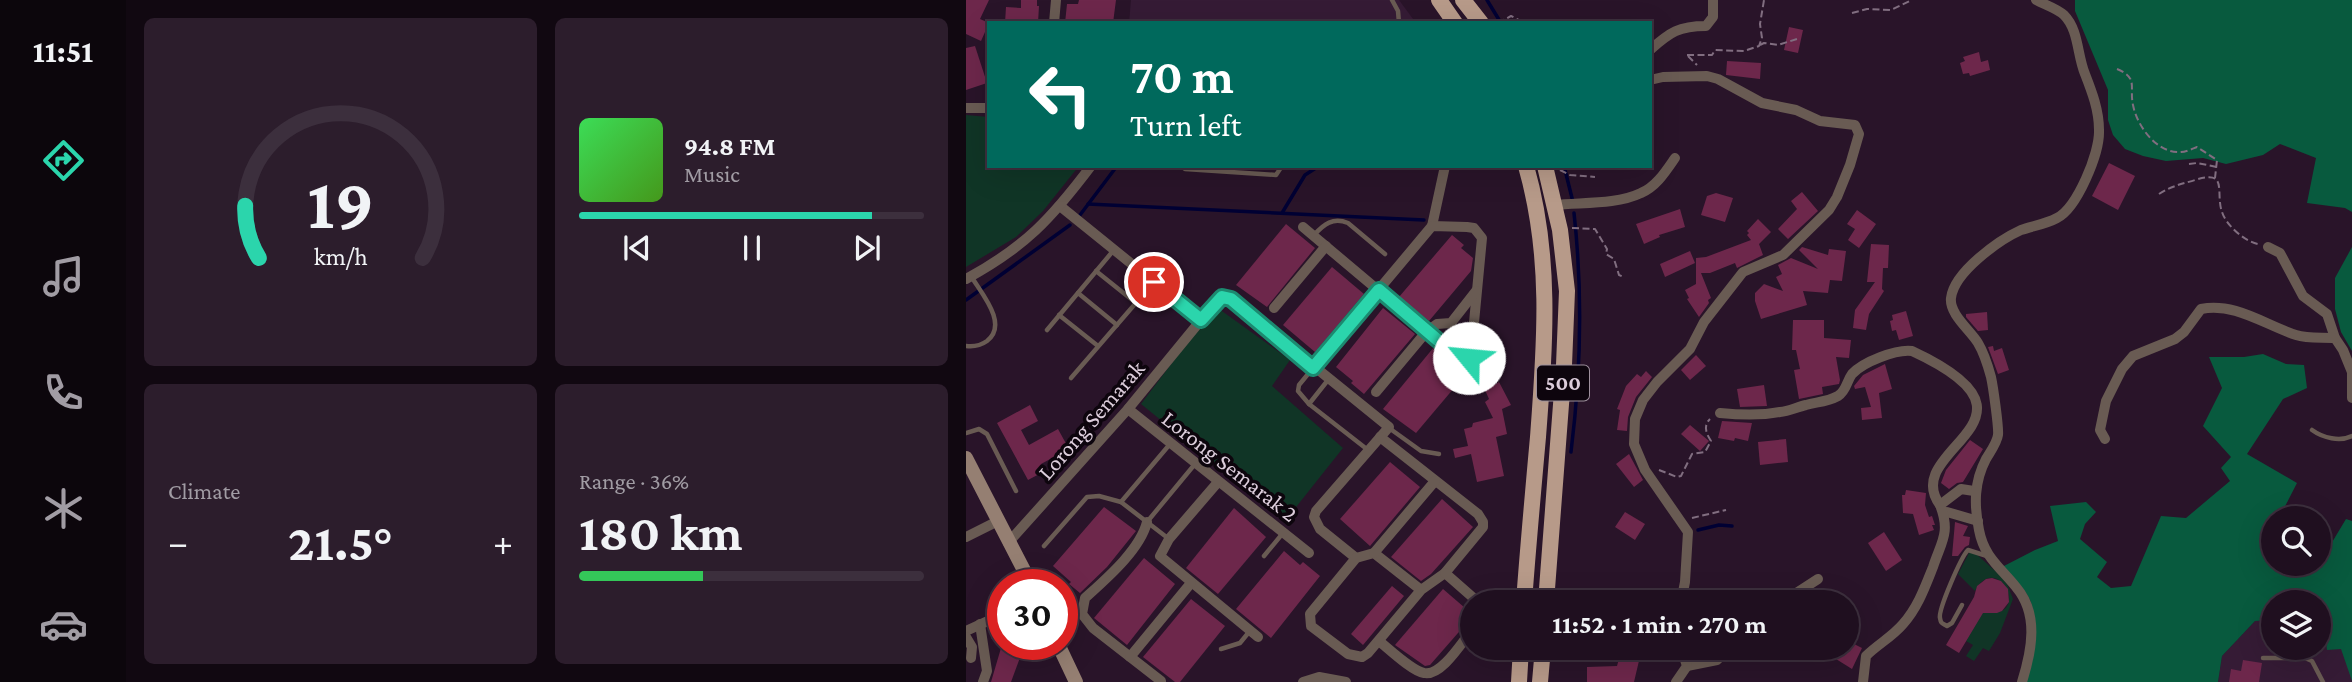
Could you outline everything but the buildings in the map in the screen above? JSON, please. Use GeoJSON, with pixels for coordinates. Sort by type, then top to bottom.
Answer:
{"type":"FeatureCollection","features":[{"type":"Feature","properties":{"kind":"main road"},"geometry":{"type":"LineString","coordinates":[[1439,0],[1454,21]]}},
{"type":"Feature","properties":{"kind":"main road"},"geometry":{"type":"LineString","coordinates":[[1463,0],[1479,21]]}},
{"type":"Feature","properties":{"kind":"main road","name":"500"},"geometry":{"type":"LineString","coordinates":[[1525,590],[1544,361],[1546,290],[1541,233],[1526,168]]}},
{"type":"Feature","properties":{"kind":"main road","name":"500"},"geometry":{"type":"LineString","coordinates":[[1545,168],[1560,230],[1567,291],[1547,590]]}},
{"type":"Feature","properties":{"kind":"main road"},"geometry":{"type":"LineString","coordinates":[[1529,542],[1551,543]]}},
{"type":"Feature","properties":{"kind":"main road"},"geometry":{"type":"LineString","coordinates":[[1519,682],[1520,660]]}},
{"type":"Feature","properties":{"kind":"main road"},"geometry":{"type":"LineString","coordinates":[[1540,682],[1542,660]]}},
{"type":"Feature","properties":{"kind":"street"},"geometry":{"type":"LineString","coordinates":[[1054,21],[1056,0]]}},
{"type":"Feature","properties":{"kind":"street"},"geometry":{"type":"LineString","coordinates":[[1652,48],[1679,28],[1706,26],[1713,17],[1713,0]]}},
{"type":"Feature","properties":{"kind":"street"},"geometry":{"type":"LineString","coordinates":[[2022,682],[2030,649],[2031,612],[2017,587],[1988,556],[1979,532],[1974,491],[1980,470],[1998,436],[1992,380],[1977,342],[1951,304],[1954,288],[1966,271],[1994,246],[2020,231],[2058,218],[2073,203],[2092,161],[2100,132],[2094,97],[2079,58],[2073,27],[2054,8],[2036,0]]}},
{"type":"Feature","properties":{"kind":"street"},"geometry":{"type":"LineString","coordinates":[[1652,79],[1663,76],[1707,76],[1762,103],[1796,110],[1820,121],[1855,125],[1859,134],[1850,165],[1829,210],[1783,255],[1742,272],[1704,322],[1690,349],[1643,400],[1635,419],[1634,444],[1653,484],[1688,532],[1683,590]]}},
{"type":"Feature","properties":{"kind":"street"},"geometry":{"type":"LineString","coordinates":[[966,108],[987,108]]}},
{"type":"Feature","properties":{"kind":"street"},"geometry":{"type":"LineString","coordinates":[[1554,205],[1614,200],[1642,193],[1656,183],[1675,158]]}},
{"type":"Feature","properties":{"kind":"street"},"geometry":{"type":"LineString","coordinates":[[968,277],[1017,248],[1033,235],[1089,168]]}},
{"type":"Feature","properties":{"kind":"street"},"geometry":{"type":"LineString","coordinates":[[1356,558],[1320,529],[1314,517],[1389,427],[1313,368],[1432,226],[1445,168]]}},
{"type":"Feature","properties":{"kind":"street"},"geometry":{"type":"LineString","coordinates":[[1060,206],[1201,320]]}},
{"type":"Feature","properties":{"kind":"street"},"geometry":{"type":"LineString","coordinates":[[1303,227],[1465,361],[1471,354],[1483,244],[1479,233],[1467,227],[1432,226]]}},
{"type":"Feature","properties":{"kind":"street"},"geometry":{"type":"LineString","coordinates":[[1274,308],[1326,246]]}},
{"type":"Feature","properties":{"kind":"street"},"geometry":{"type":"LineString","coordinates":[[2268,247],[2280,253],[2303,296],[2327,314],[2351,372],[2352,398]]}},
{"type":"Feature","properties":{"kind":"street"},"geometry":{"type":"LineString","coordinates":[[1376,392],[1427,331],[1437,324],[1451,323],[1476,291]]}},
{"type":"Feature","properties":{"kind":"street","name":"Lorong Semarak"},"geometry":{"type":"LineString","coordinates":[[1008,543],[1128,409],[1217,300],[1226,297],[1313,368]]}},
{"type":"Feature","properties":{"kind":"street"},"geometry":{"type":"LineString","coordinates":[[2105,439],[2100,430],[2106,401],[2122,369],[2133,356],[2175,339],[2184,332],[2201,309],[2245,313],[2295,334],[2335,338]]}},
{"type":"Feature","properties":{"kind":"street"},"geometry":{"type":"LineString","coordinates":[[1720,413],[1739,415],[1780,412],[1826,401],[1841,394],[1848,386],[1851,376],[1861,368],[1903,350],[1912,351],[1968,385],[1978,400],[1975,420],[1943,461],[1931,488],[1942,510],[1945,528],[1941,550],[1922,596],[1903,624],[1866,656],[1863,682]]}},
{"type":"Feature","properties":{"kind":"street","name":"Lorong Semarak 2"},"geometry":{"type":"LineString","coordinates":[[1128,409],[1309,553]]}},
{"type":"Feature","properties":{"kind":"street"},"geometry":{"type":"LineString","coordinates":[[1380,437],[1478,514],[1483,522],[1479,533],[1445,573],[1421,590],[1368,653],[1362,657],[1348,654],[1315,630],[1309,620],[1310,614],[1356,558],[1374,553],[1435,481]]}},
{"type":"Feature","properties":{"kind":"street"},"geometry":{"type":"LineString","coordinates":[[966,458],[1023,569]]}},
{"type":"Feature","properties":{"kind":"street"},"geometry":{"type":"LineString","coordinates":[[1218,482],[1169,539],[1160,556],[1254,634]]}},
{"type":"Feature","properties":{"kind":"street"},"geometry":{"type":"LineString","coordinates":[[1942,510],[1961,489],[1974,491]]}},
{"type":"Feature","properties":{"kind":"street"},"geometry":{"type":"LineString","coordinates":[[1942,510],[1978,521]]}},
{"type":"Feature","properties":{"kind":"street"},"geometry":{"type":"LineString","coordinates":[[966,537],[998,521]]}},
{"type":"Feature","properties":{"kind":"street"},"geometry":{"type":"LineString","coordinates":[[1147,522],[1142,538],[1098,589],[1085,598],[1083,614],[1087,622],[1161,681]]}},
{"type":"Feature","properties":{"kind":"street"},"geometry":{"type":"LineString","coordinates":[[1374,553],[1421,590]]}},
{"type":"Feature","properties":{"kind":"street"},"geometry":{"type":"LineString","coordinates":[[1445,573],[1464,590]]}},
{"type":"Feature","properties":{"kind":"street"},"geometry":{"type":"LineString","coordinates":[[1801,590],[1818,579]]}},
{"type":"Feature","properties":{"kind":"street"},"geometry":{"type":"LineString","coordinates":[[1130,657],[1191,583]]}},
{"type":"Feature","properties":{"kind":"street"},"geometry":{"type":"LineString","coordinates":[[966,631],[987,620]]}},
{"type":"Feature","properties":{"kind":"street"},"geometry":{"type":"LineString","coordinates":[[980,624],[987,671],[983,682]]}},
{"type":"Feature","properties":{"kind":"street"},"geometry":{"type":"LineString","coordinates":[[966,637],[972,647],[971,659]]}},
{"type":"Feature","properties":{"kind":"street"},"geometry":{"type":"LineString","coordinates":[[1379,641],[1424,673],[1433,673],[1447,662],[1460,645]]}},
{"type":"Feature","properties":{"kind":"street"},"geometry":{"type":"LineString","coordinates":[[1066,660],[1076,682]]}},
{"type":"Feature","properties":{"kind":"street"},"geometry":{"type":"LineString","coordinates":[[1685,660],[1687,666]]}},
{"type":"Feature","properties":{"kind":"street"},"geometry":{"type":"LineString","coordinates":[[1676,682],[1687,666],[1717,660]]}},
{"type":"Feature","properties":{"kind":"street"},"geometry":{"type":"LineString","coordinates":[[1303,682],[1319,677],[1346,682]]}},
{"type":"Feature","properties":{"kind":"lane"},"geometry":{"type":"LineString","coordinates":[[1392,0],[1398,11],[1399,21]]}},
{"type":"Feature","properties":{"kind":"lane"},"geometry":{"type":"LineString","coordinates":[[1184,168],[1276,175],[1281,168]]}},
{"type":"Feature","properties":{"kind":"lane"},"geometry":{"type":"LineString","coordinates":[[1314,236],[1323,224],[1341,220],[1385,254]]}},
{"type":"Feature","properties":{"kind":"lane"},"geometry":{"type":"LineString","coordinates":[[1047,330],[1113,250]]}},
{"type":"Feature","properties":{"kind":"lane"},"geometry":{"type":"LineString","coordinates":[[1096,271],[1136,303]]}},
{"type":"Feature","properties":{"kind":"lane"},"geometry":{"type":"LineString","coordinates":[[966,345],[981,345],[996,330],[996,322],[982,295],[968,277]]}},
{"type":"Feature","properties":{"kind":"lane"},"geometry":{"type":"LineString","coordinates":[[1071,378],[1154,282]]}},
{"type":"Feature","properties":{"kind":"lane"},"geometry":{"type":"LineString","coordinates":[[1078,293],[1117,325]]}},
{"type":"Feature","properties":{"kind":"lane"},"geometry":{"type":"LineString","coordinates":[[1059,315],[1098,346]]}},
{"type":"Feature","properties":{"kind":"lane"},"geometry":{"type":"LineString","coordinates":[[1313,368],[1298,391],[1309,404],[1369,450]]}},
{"type":"Feature","properties":{"kind":"lane"},"geometry":{"type":"LineString","coordinates":[[1309,404],[1328,380]]}},
{"type":"Feature","properties":{"kind":"lane"},"geometry":{"type":"LineString","coordinates":[[1389,427],[1421,451],[1439,454]]}},
{"type":"Feature","properties":{"kind":"lane"},"geometry":{"type":"LineString","coordinates":[[966,433],[979,429],[987,434],[1016,491]]}},
{"type":"Feature","properties":{"kind":"lane"},"geometry":{"type":"LineString","coordinates":[[2312,430],[2340,439],[2352,436]]}},
{"type":"Feature","properties":{"kind":"lane"},"geometry":{"type":"LineString","coordinates":[[1121,502],[1170,443]]}},
{"type":"Feature","properties":{"kind":"lane"},"geometry":{"type":"LineString","coordinates":[[1147,522],[1196,463]]}},
{"type":"Feature","properties":{"kind":"lane"},"geometry":{"type":"LineString","coordinates":[[1044,546],[1087,497],[1098,496],[1121,502],[1169,539]]}},
{"type":"Feature","properties":{"kind":"lane"},"geometry":{"type":"LineString","coordinates":[[1264,556],[1284,532]]}},
{"type":"Feature","properties":{"kind":"lane"},"geometry":{"type":"LineString","coordinates":[[1962,605],[1952,623],[1947,626],[1942,623],[1939,616],[1941,605],[1961,558],[1968,550],[1988,556]]}},
{"type":"Feature","properties":{"kind":"lane"},"geometry":{"type":"LineString","coordinates":[[1221,649],[1240,643],[1254,634]]}},
{"type":"Feature","properties":{"kind":"lane"},"geometry":{"type":"LineString","coordinates":[[2310,660],[2323,682]]}},
{"type":"Feature","properties":{"kind":"path"},"geometry":{"type":"LineString","coordinates":[[1759,46],[1762,38],[1759,24],[1764,0]]}},
{"type":"Feature","properties":{"kind":"path"},"geometry":{"type":"LineString","coordinates":[[1852,13],[1867,9],[1891,10],[1912,0]]}},
{"type":"Feature","properties":{"kind":"path"},"geometry":{"type":"LineString","coordinates":[[1502,21],[1511,16],[1521,21]]}},
{"type":"Feature","properties":{"kind":"path"},"geometry":{"type":"LineString","coordinates":[[1687,55],[1712,55],[1716,50],[1744,51],[1764,43],[1778,46],[1800,38]]}},
{"type":"Feature","properties":{"kind":"path"},"geometry":{"type":"LineString","coordinates":[[2117,69],[2127,73],[2134,86],[2132,103],[2145,133],[2165,149],[2179,153],[2197,147],[2217,160],[2215,178]]}},
{"type":"Feature","properties":{"kind":"path"},"geometry":{"type":"LineString","coordinates":[[2189,164],[2218,167]]}},
{"type":"Feature","properties":{"kind":"path"},"geometry":{"type":"LineString","coordinates":[[1562,171],[1570,175],[1595,177]]}},
{"type":"Feature","properties":{"kind":"path"},"geometry":{"type":"LineString","coordinates":[[2159,194],[2171,186],[2208,175],[2215,178],[2219,183],[2221,210],[2227,223],[2252,243],[2268,247]]}},
{"type":"Feature","properties":{"kind":"path"},"geometry":{"type":"LineString","coordinates":[[1575,227],[1595,229],[1607,249],[1606,256],[1614,259],[1619,275],[1625,277]]}},
{"type":"Feature","properties":{"kind":"path"},"geometry":{"type":"LineString","coordinates":[[1657,470],[1681,476],[1692,454],[1705,452],[1711,441],[1706,424],[1720,413]]}},
{"type":"Feature","properties":{"kind":"path"},"geometry":{"type":"LineString","coordinates":[[1678,516],[1681,519],[1696,518],[1726,510]]}},
{"type":"Feature","properties":{"kind":"shaded area"},"geometry":{"type":"Polygon","coordinates":[[[1131,0],[1399,0],[1415,21],[1129,21],[1131,0]]]}},
{"type":"Feature","properties":{"kind":"shaded area"},"geometry":{"type":"Polygon","coordinates":[[[2352,609],[2352,682],[2218,682],[2222,656],[2255,621],[2261,621],[2261,660],[2331,660],[2331,613],[2352,609]]]}},
{"type":"Feature","properties":{"kind":"green space"},"geometry":{"type":"Polygon","coordinates":[[[2075,0],[2352,0],[2352,212],[2345,208],[2307,203],[2316,158],[2280,144],[2263,155],[2226,164],[2203,158],[2166,161],[2125,149],[2113,135],[2108,120],[2108,90],[2075,11],[2075,0]]]}},
{"type":"Feature","properties":{"kind":"green space"},"geometry":{"type":"Polygon","coordinates":[[[966,115],[987,117],[987,168],[1077,168],[1043,211],[1016,237],[966,267],[966,115]]]}},
{"type":"Feature","properties":{"kind":"green space"},"geometry":{"type":"Polygon","coordinates":[[[2352,247],[2352,351],[2341,332],[2335,309],[2335,278],[2352,247]]]}},
{"type":"Feature","properties":{"kind":"green space"},"geometry":{"type":"Polygon","coordinates":[[[1215,306],[1290,360],[1272,386],[1343,448],[1285,521],[1141,404],[1215,306]]]}},
{"type":"Feature","properties":{"kind":"green space"},"geometry":{"type":"Polygon","coordinates":[[[2263,354],[2286,364],[2304,365],[2307,388],[2283,399],[2247,454],[2297,483],[2285,506],[2261,506],[2261,576],[2331,576],[2331,544],[2346,519],[2352,521],[2352,681],[2341,649],[2331,650],[2331,590],[2261,590],[2261,621],[2255,621],[2222,656],[2218,682],[2026,682],[2033,629],[2032,608],[2018,582],[2002,567],[2058,541],[2050,506],[2086,502],[2096,512],[2085,524],[2080,539],[2107,562],[2097,577],[2111,588],[2131,586],[2161,516],[2186,518],[2230,481],[2221,468],[2231,457],[2203,426],[2222,388],[2209,357],[2263,354]]]}},
{"type":"Feature","properties":{"kind":"green space"},"geometry":{"type":"Polygon","coordinates":[[[1974,552],[2002,577],[2013,599],[2000,633],[1989,651],[1983,648],[1974,661],[1966,656],[1973,645],[1966,641],[1983,612],[1998,612],[2007,607],[2009,598],[2007,589],[1993,578],[1984,580],[1975,591],[1958,574],[1969,553],[1974,552]]]}},
{"type":"Feature","properties":{"kind":"waterway"},"geometry":{"type":"LineString","coordinates":[[1487,0],[1500,21]]}},
{"type":"Feature","properties":{"kind":"waterway"},"geometry":{"type":"LineString","coordinates":[[1080,215],[1115,168]]}},
{"type":"Feature","properties":{"kind":"waterway"},"geometry":{"type":"LineString","coordinates":[[1282,213],[1305,175],[1316,168]]}},
{"type":"Feature","properties":{"kind":"waterway"},"geometry":{"type":"LineString","coordinates":[[1564,168],[1573,202]]}},
{"type":"Feature","properties":{"kind":"waterway"},"geometry":{"type":"LineString","coordinates":[[1088,204],[1424,220]]}},
{"type":"Feature","properties":{"kind":"waterway"},"geometry":{"type":"LineString","coordinates":[[1571,452],[1580,333],[1574,213]]}},
{"type":"Feature","properties":{"kind":"waterway"},"geometry":{"type":"LineString","coordinates":[[966,300],[1070,225]]}},
{"type":"Feature","properties":{"kind":"waterway"},"geometry":{"type":"LineString","coordinates":[[1698,530],[1719,525],[1732,526]]}},
{"type":"Feature","properties":{"kind":"route"},"geometry":{"type":"LineString","coordinates":[[1154,282],[1201,320],[1217,300],[1222,297],[1231,299],[1313,368],[1379,290],[1461,360],[1469,358]]}}]}
